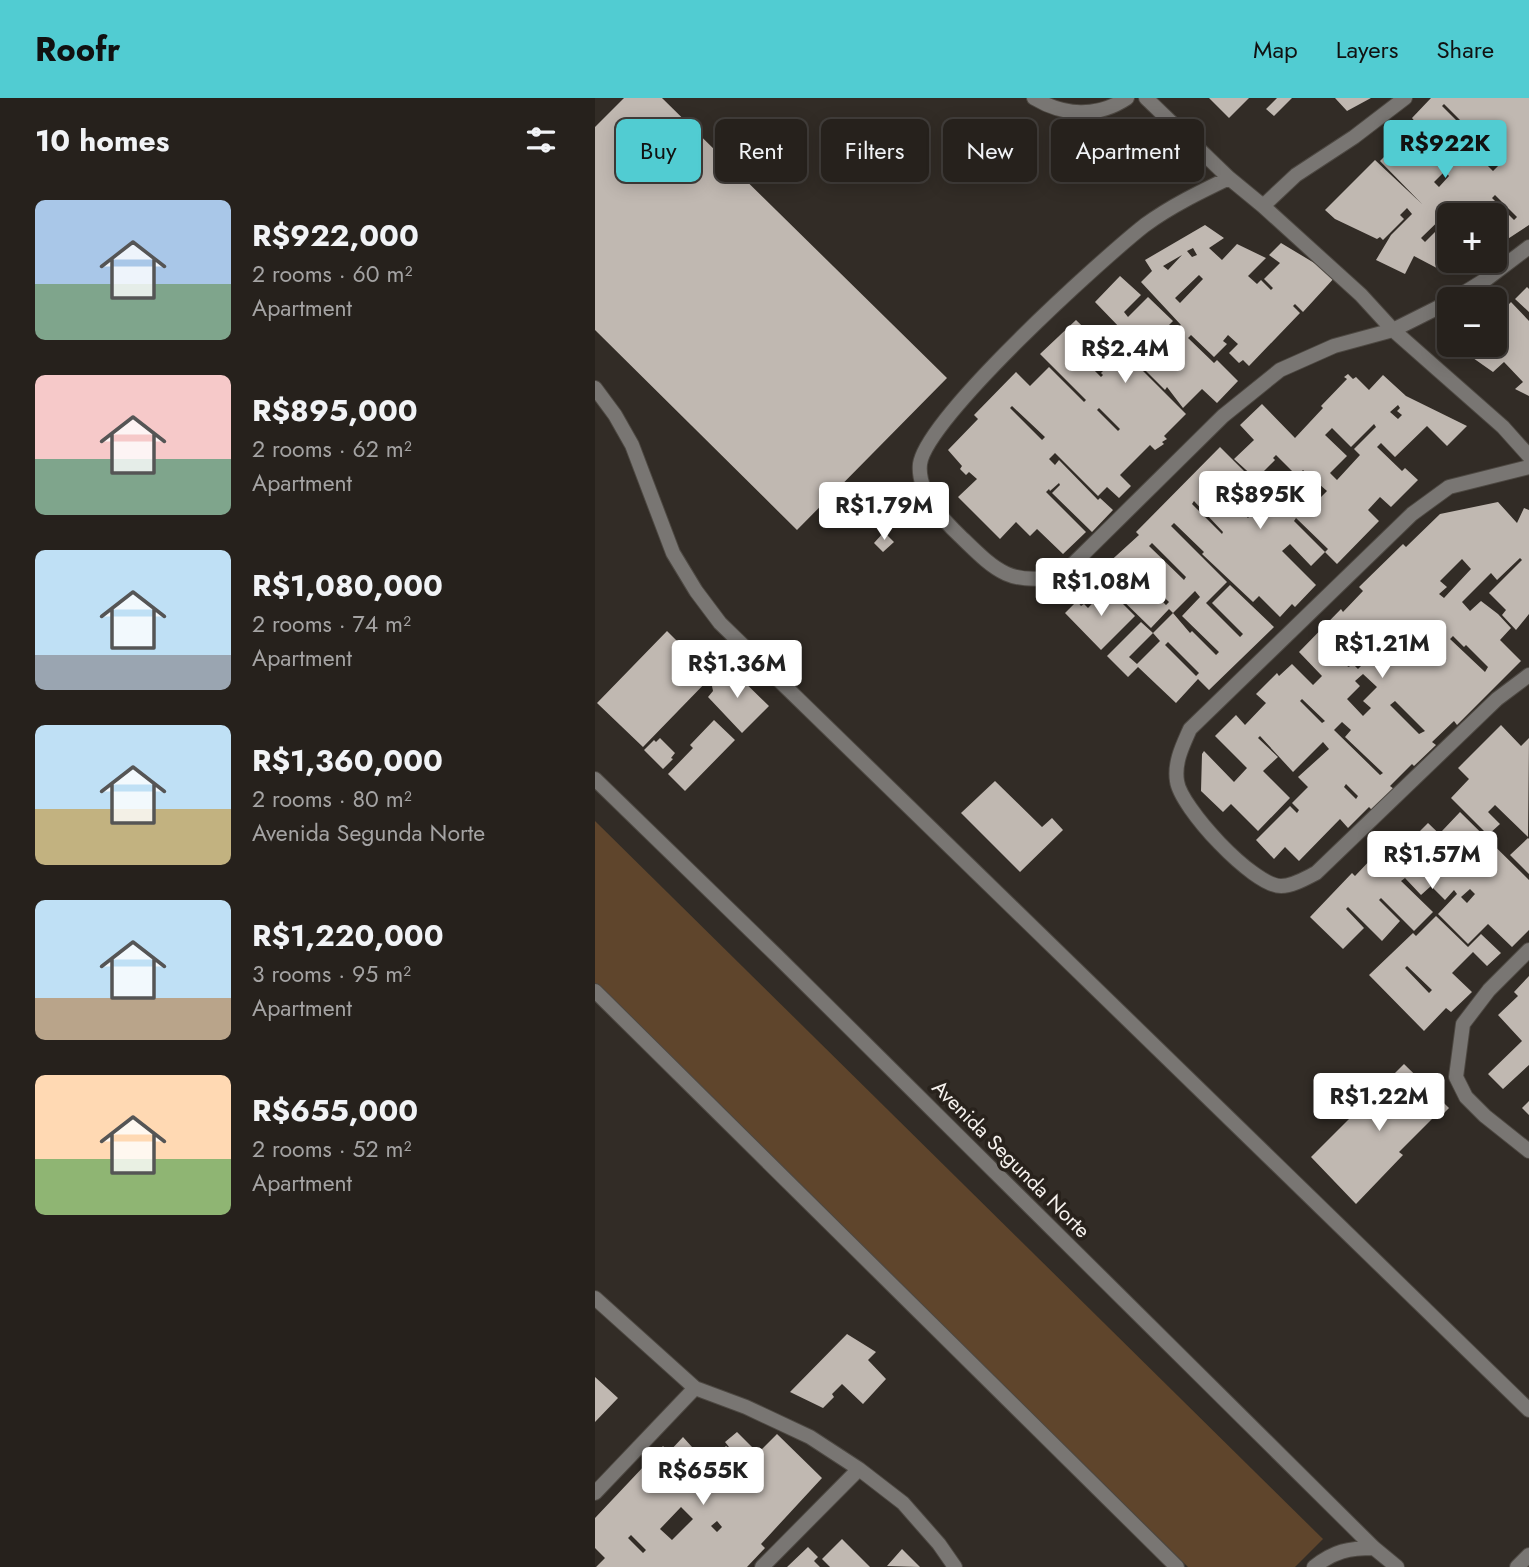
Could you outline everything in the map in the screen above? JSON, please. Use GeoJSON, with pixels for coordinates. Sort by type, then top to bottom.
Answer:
{"type":"FeatureCollection","features":[{"type":"Feature","properties":{"kind":"street"},"geometry":{"type":"LineString","coordinates":[[1034,98],[1066,112],[1092,112],[1127,98]]}},
{"type":"Feature","properties":{"kind":"street"},"geometry":{"type":"LineString","coordinates":[[1146,98],[1229,178],[1360,295],[1393,330],[1503,427],[1529,456]]}},
{"type":"Feature","properties":{"kind":"street"},"geometry":{"type":"LineString","coordinates":[[1263,206],[1296,175],[1354,137],[1405,98]]}},
{"type":"Feature","properties":{"kind":"street"},"geometry":{"type":"LineString","coordinates":[[1229,178],[1146,224],[1075,285],[969,394],[929,441],[920,463],[921,482],[949,525],[1000,572],[1020,580],[1061,576],[1223,416],[1280,370],[1334,346],[1393,330],[1437,308]]}},
{"type":"Feature","properties":{"kind":"street"},"geometry":{"type":"LineString","coordinates":[[1473,287],[1529,247]]}},
{"type":"Feature","properties":{"kind":"street"},"geometry":{"type":"LineString","coordinates":[[595,388],[632,445],[673,553],[720,624],[1529,1410]]}},
{"type":"Feature","properties":{"kind":"street"},"geometry":{"type":"LineString","coordinates":[[1529,467],[1449,487],[1412,514],[1190,729],[1178,757],[1177,782],[1184,802],[1233,858],[1262,881],[1281,886],[1299,882],[1316,873],[1497,699],[1529,675]]}},
{"type":"Feature","properties":{"kind":"street","name":"Avenida Segunda Norte"},"geometry":{"type":"LineString","coordinates":[[595,779],[1374,1548],[1397,1567]]}},
{"type":"Feature","properties":{"kind":"street"},"geometry":{"type":"LineString","coordinates":[[1529,950],[1489,990],[1463,1024],[1456,1077],[1466,1097],[1529,1151]]}},
{"type":"Feature","properties":{"kind":"street"},"geometry":{"type":"LineString","coordinates":[[595,991],[1177,1567]]}},
{"type":"Feature","properties":{"kind":"street"},"geometry":{"type":"LineString","coordinates":[[595,1298],[695,1388],[746,1407],[810,1437],[859,1469],[903,1503],[955,1567]]}},
{"type":"Feature","properties":{"kind":"street"},"geometry":{"type":"LineString","coordinates":[[595,1493],[695,1388]]}},
{"type":"Feature","properties":{"kind":"street"},"geometry":{"type":"LineString","coordinates":[[762,1567],[859,1469]]}},
{"type":"Feature","properties":{"kind":"street"},"geometry":{"type":"LineString","coordinates":[[1314,1567],[1329,1555],[1348,1548],[1374,1548]]}},
{"type":"Feature","properties":{"kind":"street"},"geometry":{"type":"LineString","coordinates":[[1517,1567],[1529,1555]]}},
{"type":"Feature","properties":{"kind":"shaded area"},"geometry":{"type":"Polygon","coordinates":[[[595,821],[1323,1539],[1295,1567],[1188,1567],[595,983],[595,821]]]}},
{"type":"Feature","properties":{"kind":"building"},"geometry":{"type":"Polygon","coordinates":[[[624,98],[662,98],[683,119],[616,119],[616,182],[701,182],[701,136],[715,150],[715,182],[748,182],[947,378],[797,530],[595,330],[595,127],[624,98]]]}},
{"type":"Feature","properties":{"kind":"building"},"geometry":{"type":"Polygon","coordinates":[[[1209,98],[1249,98],[1229,118],[1209,98]]]}},
{"type":"Feature","properties":{"kind":"building"},"geometry":{"type":"Polygon","coordinates":[[[1277,98],[1292,98],[1274,116],[1266,109],[1277,98]]]}},
{"type":"Feature","properties":{"kind":"building"},"geometry":{"type":"Polygon","coordinates":[[[1335,98],[1371,98],[1347,111],[1335,98]]]}},
{"type":"Feature","properties":{"kind":"building"},"geometry":{"type":"Polygon","coordinates":[[[1431,98],[1529,98],[1529,225],[1507,239],[1507,213],[1514,220],[1517,217],[1507,207],[1507,203],[1503,203],[1495,195],[1492,198],[1497,203],[1437,203],[1437,222],[1421,238],[1425,242],[1437,230],[1437,268],[1414,256],[1405,274],[1376,260],[1391,235],[1412,214],[1407,208],[1400,215],[1404,219],[1383,240],[1335,219],[1325,210],[1375,160],[1422,204],[1380,161],[1417,124],[1412,118],[1431,98]],[[1444,104],[1442,106],[1474,138],[1476,136],[1444,104]],[[1490,154],[1483,161],[1493,171],[1500,164],[1490,154]],[[1445,171],[1434,182],[1439,187],[1449,176],[1445,171]]]}},
{"type":"Feature","properties":{"kind":"building"},"geometry":{"type":"Polygon","coordinates":[[[1205,225],[1224,238],[1209,248],[1222,260],[1237,244],[1266,258],[1248,276],[1257,284],[1261,280],[1271,290],[1273,288],[1264,279],[1280,263],[1269,255],[1281,243],[1336,276],[1303,312],[1295,304],[1293,306],[1300,313],[1249,366],[1243,360],[1239,363],[1229,353],[1238,344],[1228,335],[1223,341],[1227,344],[1214,357],[1191,335],[1188,338],[1214,363],[1217,360],[1238,381],[1217,403],[1202,389],[1183,408],[1167,387],[1165,390],[1139,367],[1186,414],[1164,436],[1167,439],[1162,442],[1164,444],[1155,450],[1150,445],[1120,475],[1131,486],[1119,498],[1107,487],[1098,496],[1055,453],[1049,459],[1055,465],[1059,460],[1098,500],[1100,498],[1113,510],[1092,532],[1052,493],[1059,483],[1046,492],[1086,532],[1063,554],[1037,529],[1030,536],[1016,522],[1000,539],[958,497],[977,479],[969,472],[966,475],[960,469],[962,466],[948,450],[978,419],[974,415],[1016,372],[1030,386],[1049,367],[1084,402],[1086,400],[1040,354],[1076,320],[1109,352],[1094,366],[1091,363],[1089,365],[1101,377],[1101,373],[1123,351],[1112,340],[1122,330],[1095,302],[1120,276],[1141,295],[1124,312],[1128,317],[1148,297],[1173,321],[1169,325],[1175,331],[1181,325],[1141,282],[1152,271],[1145,260],[1205,225]],[[1193,248],[1187,251],[1192,257],[1197,255],[1193,248]],[[1182,255],[1163,266],[1168,270],[1182,255]],[[1199,275],[1175,298],[1180,303],[1203,279],[1199,275]],[[1012,406],[1010,408],[1042,440],[1045,437],[1012,406]],[[1099,408],[1097,410],[1118,431],[1120,429],[1099,408]]]}},
{"type":"Feature","properties":{"kind":"building"},"geometry":{"type":"Polygon","coordinates":[[[1527,287],[1529,289],[1529,312],[1515,299],[1527,287]]]}},
{"type":"Feature","properties":{"kind":"building"},"geometry":{"type":"Polygon","coordinates":[[[1511,302],[1529,321],[1529,396],[1515,389],[1523,382],[1504,362],[1493,372],[1472,357],[1507,357],[1507,306],[1511,302]]]}},
{"type":"Feature","properties":{"kind":"building"},"geometry":{"type":"Polygon","coordinates":[[[1348,374],[1353,379],[1356,377],[1369,390],[1383,375],[1406,396],[1467,426],[1447,446],[1427,426],[1395,457],[1381,443],[1377,447],[1402,471],[1405,468],[1418,480],[1391,507],[1380,497],[1368,510],[1379,521],[1337,564],[1325,552],[1311,566],[1290,544],[1282,551],[1316,585],[1295,607],[1292,604],[1280,617],[1259,596],[1253,602],[1202,554],[1204,552],[1174,523],[1171,526],[1227,582],[1206,603],[1240,637],[1243,634],[1212,603],[1230,585],[1274,627],[1209,690],[1198,679],[1176,703],[1138,667],[1128,677],[1107,656],[1141,622],[1153,633],[1173,613],[1169,609],[1151,628],[1094,576],[1139,535],[1136,532],[1220,447],[1261,488],[1242,507],[1215,480],[1212,483],[1248,518],[1269,496],[1280,506],[1300,485],[1317,501],[1327,491],[1303,470],[1297,476],[1276,455],[1273,458],[1275,460],[1256,479],[1234,459],[1254,440],[1240,425],[1262,404],[1295,438],[1323,408],[1321,406],[1347,379],[1344,377],[1348,374]],[[1398,405],[1390,412],[1398,419],[1402,415],[1397,411],[1400,408],[1398,405]],[[1374,424],[1351,447],[1332,428],[1325,435],[1347,456],[1330,473],[1337,480],[1360,455],[1354,449],[1376,427],[1374,424]],[[1194,501],[1192,504],[1222,534],[1223,532],[1194,501]],[[1296,518],[1294,521],[1325,552],[1328,549],[1296,518]],[[1152,543],[1149,546],[1184,580],[1186,577],[1152,543]],[[1131,565],[1128,568],[1166,605],[1169,602],[1131,565]],[[1195,591],[1173,613],[1190,633],[1192,631],[1216,655],[1219,652],[1182,616],[1200,597],[1195,591]],[[1153,633],[1129,657],[1137,664],[1160,641],[1153,633]],[[1168,642],[1165,645],[1196,676],[1199,673],[1168,642]]]}},
{"type":"Feature","properties":{"kind":"building"},"geometry":{"type":"Polygon","coordinates":[[[1498,502],[1517,523],[1524,508],[1529,510],[1529,614],[1516,630],[1502,615],[1506,610],[1489,593],[1522,560],[1520,558],[1497,580],[1491,573],[1462,602],[1470,611],[1481,601],[1498,614],[1511,628],[1500,640],[1521,661],[1457,725],[1454,721],[1432,742],[1436,745],[1390,786],[1394,789],[1372,810],[1369,807],[1348,828],[1340,819],[1299,861],[1285,847],[1274,859],[1256,840],[1290,806],[1297,813],[1299,810],[1292,803],[1308,787],[1298,777],[1329,749],[1323,742],[1293,772],[1260,736],[1258,738],[1278,757],[1263,771],[1290,798],[1258,831],[1231,804],[1223,812],[1201,791],[1202,754],[1204,751],[1234,782],[1247,768],[1215,736],[1236,715],[1245,725],[1266,703],[1256,694],[1277,673],[1279,676],[1292,664],[1313,685],[1322,676],[1299,652],[1341,609],[1343,612],[1363,591],[1359,587],[1403,544],[1406,547],[1440,514],[1498,502]],[[1462,559],[1440,581],[1447,587],[1439,594],[1444,598],[1471,569],[1462,559]],[[1453,636],[1450,639],[1485,672],[1488,667],[1453,636]],[[1376,644],[1358,663],[1345,649],[1341,653],[1351,662],[1347,666],[1352,663],[1358,669],[1379,648],[1376,644]],[[1419,645],[1416,648],[1423,656],[1426,652],[1419,645]],[[1363,674],[1355,681],[1360,686],[1347,699],[1363,716],[1371,708],[1363,701],[1377,687],[1363,674]],[[1302,699],[1300,701],[1322,723],[1325,721],[1302,699]],[[1395,701],[1390,705],[1419,734],[1425,731],[1395,701]],[[1342,722],[1334,730],[1380,775],[1383,773],[1345,737],[1351,730],[1342,722]],[[1346,784],[1344,787],[1356,799],[1358,796],[1346,784]]]}},
{"type":"Feature","properties":{"kind":"building"},"geometry":{"type":"Polygon","coordinates":[[[884,532],[894,542],[883,552],[874,543],[884,532]]]}},
{"type":"Feature","properties":{"kind":"building"},"geometry":{"type":"Polygon","coordinates":[[[1107,588],[1135,616],[1101,650],[1065,613],[1077,601],[1088,608],[1107,588]]]}},
{"type":"Feature","properties":{"kind":"building"},"geometry":{"type":"Polygon","coordinates":[[[667,631],[712,676],[643,747],[597,703],[667,631]]]}},
{"type":"Feature","properties":{"kind":"building"},"geometry":{"type":"Polygon","coordinates":[[[730,668],[769,706],[742,733],[708,697],[713,691],[712,686],[730,668]]]}},
{"type":"Feature","properties":{"kind":"building"},"geometry":{"type":"Polygon","coordinates":[[[714,720],[735,740],[685,791],[668,774],[693,748],[690,745],[714,720]]]}},
{"type":"Feature","properties":{"kind":"building"},"geometry":{"type":"Polygon","coordinates":[[[1501,725],[1521,746],[1529,738],[1528,837],[1495,805],[1488,812],[1500,824],[1488,835],[1451,798],[1469,779],[1458,768],[1501,725]]]}},
{"type":"Feature","properties":{"kind":"building"},"geometry":{"type":"Polygon","coordinates":[[[660,738],[675,753],[663,769],[644,750],[660,738]]]}},
{"type":"Feature","properties":{"kind":"building"},"geometry":{"type":"Polygon","coordinates":[[[995,781],[1042,827],[1052,818],[1063,830],[1020,872],[961,813],[995,781]]]}},
{"type":"Feature","properties":{"kind":"building"},"geometry":{"type":"Polygon","coordinates":[[[1460,812],[1529,880],[1529,930],[1512,947],[1488,924],[1468,944],[1438,914],[1457,894],[1454,890],[1445,900],[1431,886],[1421,895],[1405,878],[1401,881],[1433,912],[1414,931],[1381,898],[1379,900],[1400,921],[1382,941],[1348,907],[1346,909],[1364,928],[1343,949],[1310,917],[1352,873],[1355,876],[1396,833],[1436,873],[1457,852],[1469,863],[1472,861],[1442,831],[1460,812]],[[1470,889],[1461,897],[1467,903],[1475,894],[1470,889]]]}},
{"type":"Feature","properties":{"kind":"building"},"geometry":{"type":"Polygon","coordinates":[[[1428,823],[1456,850],[1437,869],[1409,842],[1428,823]]]}},
{"type":"Feature","properties":{"kind":"building"},"geometry":{"type":"Polygon","coordinates":[[[1529,839],[1529,874],[1510,855],[1529,839]]]}},
{"type":"Feature","properties":{"kind":"building"},"geometry":{"type":"Polygon","coordinates":[[[1436,916],[1468,947],[1481,934],[1501,953],[1487,966],[1473,952],[1452,973],[1472,992],[1451,1012],[1446,1008],[1424,1031],[1369,975],[1413,933],[1416,936],[1436,916]],[[1407,966],[1405,968],[1429,993],[1432,990],[1407,966]]]}},
{"type":"Feature","properties":{"kind":"building"},"geometry":{"type":"Polygon","coordinates":[[[1529,976],[1529,1065],[1503,1089],[1488,1074],[1522,1041],[1498,1015],[1518,996],[1514,992],[1529,976]]]}},
{"type":"Feature","properties":{"kind":"building"},"geometry":{"type":"Polygon","coordinates":[[[1404,1064],[1449,1108],[1440,1117],[1437,1114],[1399,1152],[1403,1155],[1356,1204],[1311,1157],[1404,1064]]]}},
{"type":"Feature","properties":{"kind":"building"},"geometry":{"type":"Polygon","coordinates":[[[1529,1101],[1529,1115],[1522,1108],[1529,1101]]]}},
{"type":"Feature","properties":{"kind":"building"},"geometry":{"type":"Polygon","coordinates":[[[847,1334],[876,1352],[868,1360],[886,1379],[863,1404],[842,1384],[823,1408],[790,1392],[847,1334]]]}},
{"type":"Feature","properties":{"kind":"building"},"geometry":{"type":"Polygon","coordinates":[[[595,1377],[618,1398],[595,1422],[595,1377]]]}},
{"type":"Feature","properties":{"kind":"building"},"geometry":{"type":"Polygon","coordinates":[[[737,1432],[758,1453],[777,1434],[822,1478],[761,1544],[765,1548],[747,1567],[596,1567],[605,1558],[595,1548],[595,1518],[663,1446],[669,1452],[683,1437],[692,1447],[687,1451],[700,1464],[709,1454],[714,1458],[726,1446],[733,1452],[725,1442],[737,1432]],[[686,1469],[683,1471],[703,1491],[706,1488],[686,1469]],[[736,1476],[729,1483],[733,1486],[740,1479],[736,1476]],[[681,1507],[660,1529],[672,1540],[693,1519],[681,1507]],[[717,1521],[711,1526],[717,1532],[722,1527],[717,1521]],[[631,1535],[628,1538],[643,1553],[646,1550],[631,1535]]]}},
{"type":"Feature","properties":{"kind":"building"},"geometry":{"type":"Polygon","coordinates":[[[842,1539],[870,1567],[830,1567],[822,1559],[842,1539]]]}},
{"type":"Feature","properties":{"kind":"building"},"geometry":{"type":"Polygon","coordinates":[[[808,1547],[818,1557],[814,1561],[820,1567],[787,1567],[808,1547]]]}},
{"type":"Feature","properties":{"kind":"building"},"geometry":{"type":"Polygon","coordinates":[[[902,1549],[920,1567],[887,1566],[902,1549]]]}}]}
